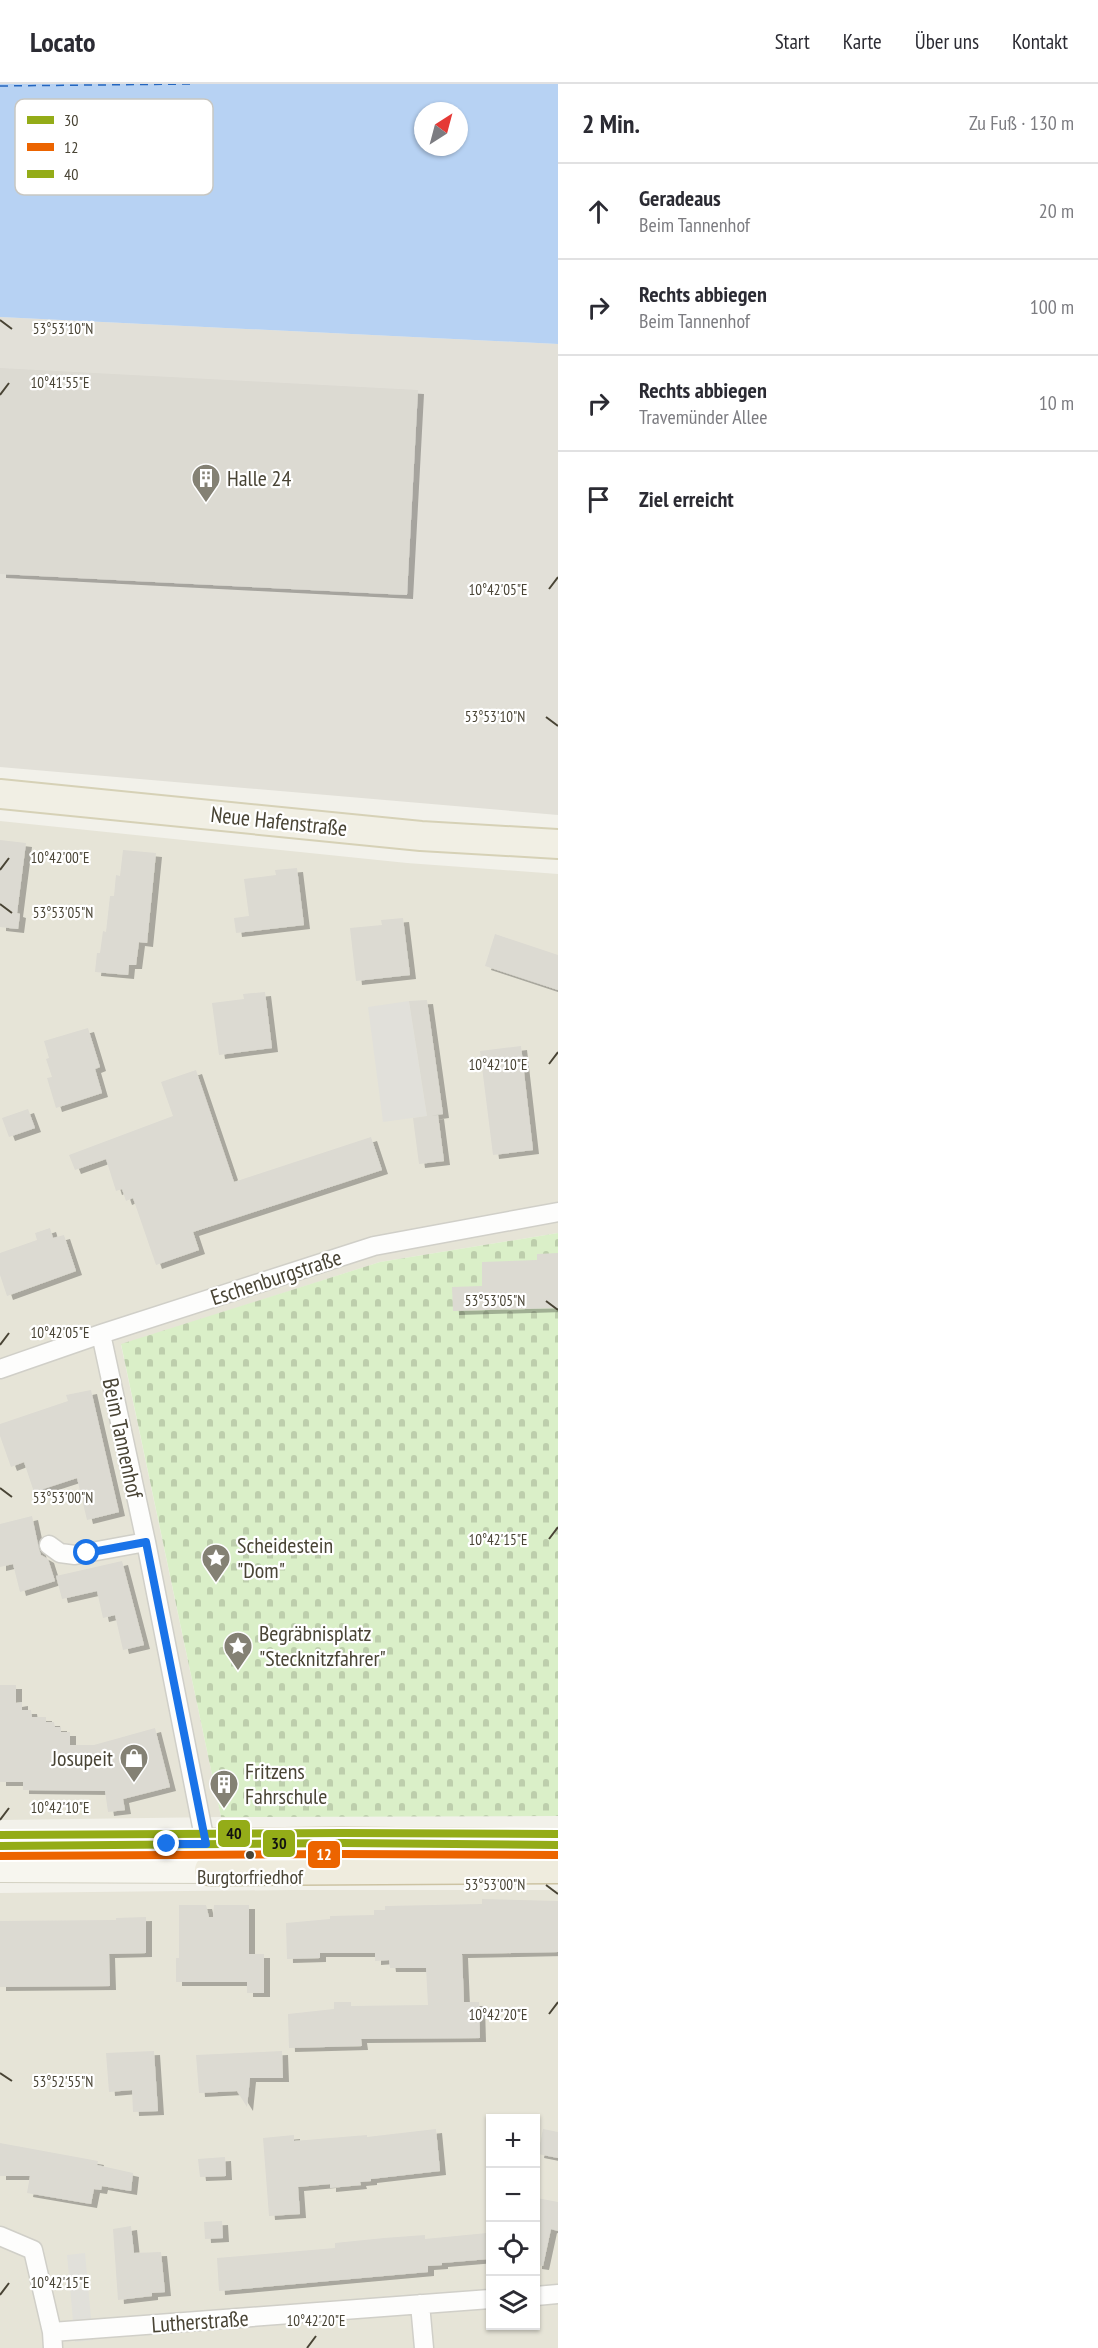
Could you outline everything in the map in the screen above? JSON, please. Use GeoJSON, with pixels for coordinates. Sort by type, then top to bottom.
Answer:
{"type":"FeatureCollection","features":[{"type":"Feature","properties":{"kind":"highway"},"geometry":{"type":"LineString","coordinates":[[208,1857],[342,1843],[558,1845]]}},
{"type":"Feature","properties":{"kind":"highway"},"geometry":{"type":"LineString","coordinates":[[208,1857],[558,1868]]}},
{"type":"Feature","properties":{"kind":"main road","name":"Neue Hafenstraße"},"geometry":{"type":"LineString","coordinates":[[0,794],[421,836],[558,844]]}},
{"type":"Feature","properties":{"kind":"main road"},"geometry":{"type":"LineString","coordinates":[[0,1846],[208,1857]]}},
{"type":"Feature","properties":{"kind":"main road"},"geometry":{"type":"LineString","coordinates":[[0,1869],[208,1857]]}},
{"type":"Feature","properties":{"kind":"street","name":"Eschenburgstraße"},"geometry":{"type":"LineString","coordinates":[[0,1369],[374,1246],[558,1212]]}},
{"type":"Feature","properties":{"kind":"street","name":"Beim Tannenhof"},"geometry":{"type":"LineString","coordinates":[[101,1334],[146,1542],[208,1857]]}},
{"type":"Feature","properties":{"kind":"street"},"geometry":{"type":"LineString","coordinates":[[49,1545],[60,1553],[75,1555],[146,1542]]}},
{"type":"Feature","properties":{"kind":"street"},"geometry":{"type":"LineString","coordinates":[[0,2236],[33,2250],[52,2340]]}},
{"type":"Feature","properties":{"kind":"street"},"geometry":{"type":"LineString","coordinates":[[540,2296],[558,2294]]}},
{"type":"Feature","properties":{"kind":"street","name":"Lutherstraße"},"geometry":{"type":"LineString","coordinates":[[52,2340],[486,2299]]}},
{"type":"Feature","properties":{"kind":"street"},"geometry":{"type":"LineString","coordinates":[[420,2304],[424,2348]]}},
{"type":"Feature","properties":{"kind":"shaded area"},"geometry":{"type":"Polygon","coordinates":[[[0,317],[558,344],[558,815],[0,767],[0,317]]]}},
{"type":"Feature","properties":{"kind":"shaded area"},"geometry":{"type":"Polygon","coordinates":[[[0,821],[407,863],[558,874],[558,1233],[380,1262],[121,1345],[221,1817],[0,1820],[0,821]]]}},
{"type":"Feature","properties":{"kind":"shaded area"},"geometry":{"type":"Polygon","coordinates":[[[409,1001],[427,1116],[383,1122],[368,1007],[409,1001]]]}},
{"type":"Feature","properties":{"kind":"shaded area"},"geometry":{"type":"Polygon","coordinates":[[[558,1890],[558,2348],[0,2348],[0,1893],[558,1890]]]}},
{"type":"Feature","properties":{"kind":"shaded area"},"geometry":{"type":"Polygon","coordinates":[[[85,2253],[93,2340],[75,2342],[67,2255],[85,2253]]]}},
{"type":"Feature","properties":{"kind":"green space","name":"Burgtorfriedhof"},"geometry":{"type":"Polygon","coordinates":[[[558,1233],[558,1816],[221,1817],[121,1344],[380,1262],[558,1233]]]}},
{"type":"Feature","properties":{"kind":"water"},"geometry":{"type":"Polygon","coordinates":[[[0,84],[558,84],[558,344],[0,317],[0,84]]]}},
{"type":"Feature","properties":{"kind":"building","name":"Halle 24"},"geometry":{"type":"Polygon","coordinates":[[[0,368],[418,390],[407,595],[0,574],[0,368]]]}},
{"type":"Feature","properties":{"kind":"building"},"geometry":{"type":"Polygon","coordinates":[[[0,840],[26,843],[17,913],[20,914],[18,929],[0,927],[0,840]]]}},
{"type":"Feature","properties":{"kind":"building"},"geometry":{"type":"Polygon","coordinates":[[[123,850],[156,853],[147,943],[139,942],[136,965],[129,965],[128,975],[95,972],[103,931],[106,932],[110,896],[114,896],[116,875],[120,876],[123,850]]]}},
{"type":"Feature","properties":{"kind":"building"},"geometry":{"type":"Polygon","coordinates":[[[297,868],[304,925],[236,933],[234,918],[249,916],[244,879],[276,875],[275,870],[297,868]]]}},
{"type":"Feature","properties":{"kind":"building"},"geometry":{"type":"Polygon","coordinates":[[[403,918],[410,975],[356,981],[350,928],[382,925],[381,920],[403,918]]]}},
{"type":"Feature","properties":{"kind":"building"},"geometry":{"type":"Polygon","coordinates":[[[495,934],[558,955],[558,990],[485,966],[495,934]]]}},
{"type":"Feature","properties":{"kind":"building"},"geometry":{"type":"Polygon","coordinates":[[[265,992],[272,1048],[219,1055],[212,1003],[244,999],[243,994],[265,992]]]}},
{"type":"Feature","properties":{"kind":"building"},"geometry":{"type":"Polygon","coordinates":[[[427,1000],[443,1114],[429,1116],[438,1115],[444,1161],[419,1164],[413,1118],[427,1116],[409,1001],[427,1000]]]}},
{"type":"Feature","properties":{"kind":"building"},"geometry":{"type":"Polygon","coordinates":[[[88,1028],[100,1067],[95,1069],[102,1093],[56,1108],[47,1078],[52,1077],[46,1059],[49,1058],[44,1041],[88,1028]]]}},
{"type":"Feature","properties":{"kind":"building"},"geometry":{"type":"Polygon","coordinates":[[[521,1046],[533,1150],[493,1155],[480,1051],[521,1046]]]}},
{"type":"Feature","properties":{"kind":"building"},"geometry":{"type":"Polygon","coordinates":[[[196,1070],[234,1182],[371,1137],[382,1170],[193,1232],[199,1250],[156,1265],[133,1198],[126,1201],[122,1189],[116,1191],[106,1159],[75,1170],[69,1155],[173,1116],[161,1082],[196,1070]]]}},
{"type":"Feature","properties":{"kind":"building"},"geometry":{"type":"Polygon","coordinates":[[[28,1109],[35,1128],[9,1137],[2,1118],[28,1109]]]}},
{"type":"Feature","properties":{"kind":"building"},"geometry":{"type":"Polygon","coordinates":[[[50,1228],[53,1238],[64,1235],[76,1271],[7,1296],[0,1275],[0,1253],[37,1240],[35,1233],[50,1228]]]}},
{"type":"Feature","properties":{"kind":"building"},"geometry":{"type":"Polygon","coordinates":[[[558,1253],[558,1308],[453,1311],[452,1287],[482,1286],[482,1262],[537,1260],[537,1254],[558,1253]]]}},
{"type":"Feature","properties":{"kind":"building"},"geometry":{"type":"Polygon","coordinates":[[[91,1390],[119,1512],[87,1520],[77,1478],[34,1492],[24,1462],[11,1467],[0,1436],[0,1424],[68,1401],[66,1395],[91,1390]]]}},
{"type":"Feature","properties":{"kind":"building"},"geometry":{"type":"Polygon","coordinates":[[[32,1516],[41,1555],[48,1559],[55,1581],[20,1592],[13,1564],[0,1567],[0,1524],[32,1516]]]}},
{"type":"Feature","properties":{"kind":"building"},"geometry":{"type":"Polygon","coordinates":[[[122,1561],[144,1645],[123,1650],[115,1615],[103,1618],[97,1591],[62,1599],[56,1576],[122,1561]]]}},
{"type":"Feature","properties":{"kind":"building"},"geometry":{"type":"Polygon","coordinates":[[[0,1685],[16,1685],[16,1703],[22,1702],[22,1710],[31,1710],[32,1717],[46,1717],[46,1722],[54,1722],[55,1727],[61,1727],[61,1732],[70,1732],[70,1745],[94,1745],[155,1728],[170,1787],[123,1799],[125,1810],[108,1812],[105,1791],[23,1790],[23,1782],[0,1782],[0,1685]]]}},
{"type":"Feature","properties":{"kind":"building"},"geometry":{"type":"Polygon","coordinates":[[[482,1899],[558,1901],[558,1952],[462,1954],[464,2002],[479,2002],[480,2038],[361,2039],[362,2046],[289,2048],[288,2014],[334,2009],[334,2002],[351,2002],[351,2006],[428,2005],[426,1968],[390,1968],[389,1960],[375,1961],[375,1953],[320,1953],[320,1958],[287,1959],[286,1923],[330,1919],[330,1916],[374,1915],[374,1910],[385,1910],[385,1906],[482,1904],[482,1899]]]}},
{"type":"Feature","properties":{"kind":"building"},"geometry":{"type":"Polygon","coordinates":[[[179,1905],[206,1905],[209,1917],[213,1917],[214,1905],[249,1905],[249,1954],[264,1954],[264,1993],[247,1993],[247,1982],[176,1982],[176,1958],[179,1958],[179,1905]]]}},
{"type":"Feature","properties":{"kind":"building"},"geometry":{"type":"Polygon","coordinates":[[[146,1917],[146,1953],[109,1954],[110,1986],[0,1987],[0,1921],[116,1920],[116,1918],[146,1917]]]}},
{"type":"Feature","properties":{"kind":"building"},"geometry":{"type":"Polygon","coordinates":[[[154,2051],[158,2111],[133,2112],[132,2090],[109,2092],[106,2053],[154,2051]]]}},
{"type":"Feature","properties":{"kind":"building"},"geometry":{"type":"Polygon","coordinates":[[[282,2051],[283,2078],[250,2078],[247,2107],[237,2091],[199,2093],[196,2055],[282,2051]]]}},
{"type":"Feature","properties":{"kind":"building"},"geometry":{"type":"Polygon","coordinates":[[[436,2129],[440,2171],[371,2179],[371,2181],[360,2182],[361,2185],[330,2188],[330,2184],[298,2187],[300,2214],[269,2216],[263,2138],[294,2135],[294,2141],[367,2135],[367,2137],[436,2129]]]}},
{"type":"Feature","properties":{"kind":"building"},"geometry":{"type":"Polygon","coordinates":[[[543,2129],[558,2132],[558,2158],[540,2154],[543,2129]]]}},
{"type":"Feature","properties":{"kind":"building"},"geometry":{"type":"Polygon","coordinates":[[[0,2143],[98,2161],[97,2165],[133,2173],[131,2191],[102,2186],[101,2190],[94,2189],[91,2204],[27,2193],[30,2176],[0,2176],[0,2143]]]}},
{"type":"Feature","properties":{"kind":"building"},"geometry":{"type":"Polygon","coordinates":[[[225,2157],[226,2176],[200,2177],[198,2159],[225,2157]]]}},
{"type":"Feature","properties":{"kind":"building"},"geometry":{"type":"Polygon","coordinates":[[[540,2199],[558,2202],[558,2231],[551,2229],[543,2266],[540,2266],[540,2199]]]}},
{"type":"Feature","properties":{"kind":"building"},"geometry":{"type":"Polygon","coordinates":[[[222,2221],[223,2238],[205,2239],[204,2222],[222,2221]]]}},
{"type":"Feature","properties":{"kind":"building"},"geometry":{"type":"Polygon","coordinates":[[[131,2226],[134,2253],[161,2252],[165,2292],[118,2300],[113,2229],[131,2226]]]}},
{"type":"Feature","properties":{"kind":"building"},"geometry":{"type":"Polygon","coordinates":[[[486,2233],[486,2259],[428,2266],[428,2272],[219,2291],[217,2258],[335,2248],[335,2243],[384,2238],[425,2235],[425,2239],[486,2233]]]}},
{"type":"Feature","properties":{"kind":"ferry route"},"geometry":{"type":"LineString","coordinates":[[0,86],[190,84]]}},
{"type":"Feature","properties":{"kind":"transit line","name":"40"},"geometry":{"type":"LineString","coordinates":[[0,1835],[558,1834]]}},
{"type":"Feature","properties":{"kind":"transit line","name":"30"},"geometry":{"type":"LineString","coordinates":[[0,1846],[342,1843],[558,1845]]}},
{"type":"Feature","properties":{"kind":"transit line","name":"12"},"geometry":{"type":"LineString","coordinates":[[0,1856],[558,1855]]}},
{"type":"Feature","properties":{"kind":"place","name":"Halle 24"},"geometry":{"type":"Point","coordinates":[206,504]}},
{"type":"Feature","properties":{"kind":"place","name":"Scheidestein \"Dom\""},"geometry":{"type":"Point","coordinates":[216,1584]}},
{"type":"Feature","properties":{"kind":"place","name":"Begräbnisplatz \"Stecknitzfahrer\""},"geometry":{"type":"Point","coordinates":[238,1672]}},
{"type":"Feature","properties":{"kind":"place","name":"Josupeit"},"geometry":{"type":"Point","coordinates":[134,1784]}},
{"type":"Feature","properties":{"kind":"place","name":"Fritzens Fahrschule"},"geometry":{"type":"Point","coordinates":[224,1810]}},
{"type":"Feature","properties":{"kind":"place","name":"Burgtorfriedhof"},"geometry":{"type":"Point","coordinates":[250,1855]}},
{"type":"Feature","properties":{"kind":"route"},"geometry":{"type":"LineString","coordinates":[[87,1553],[146,1542],[206,1844],[167,1844]]}}]}
